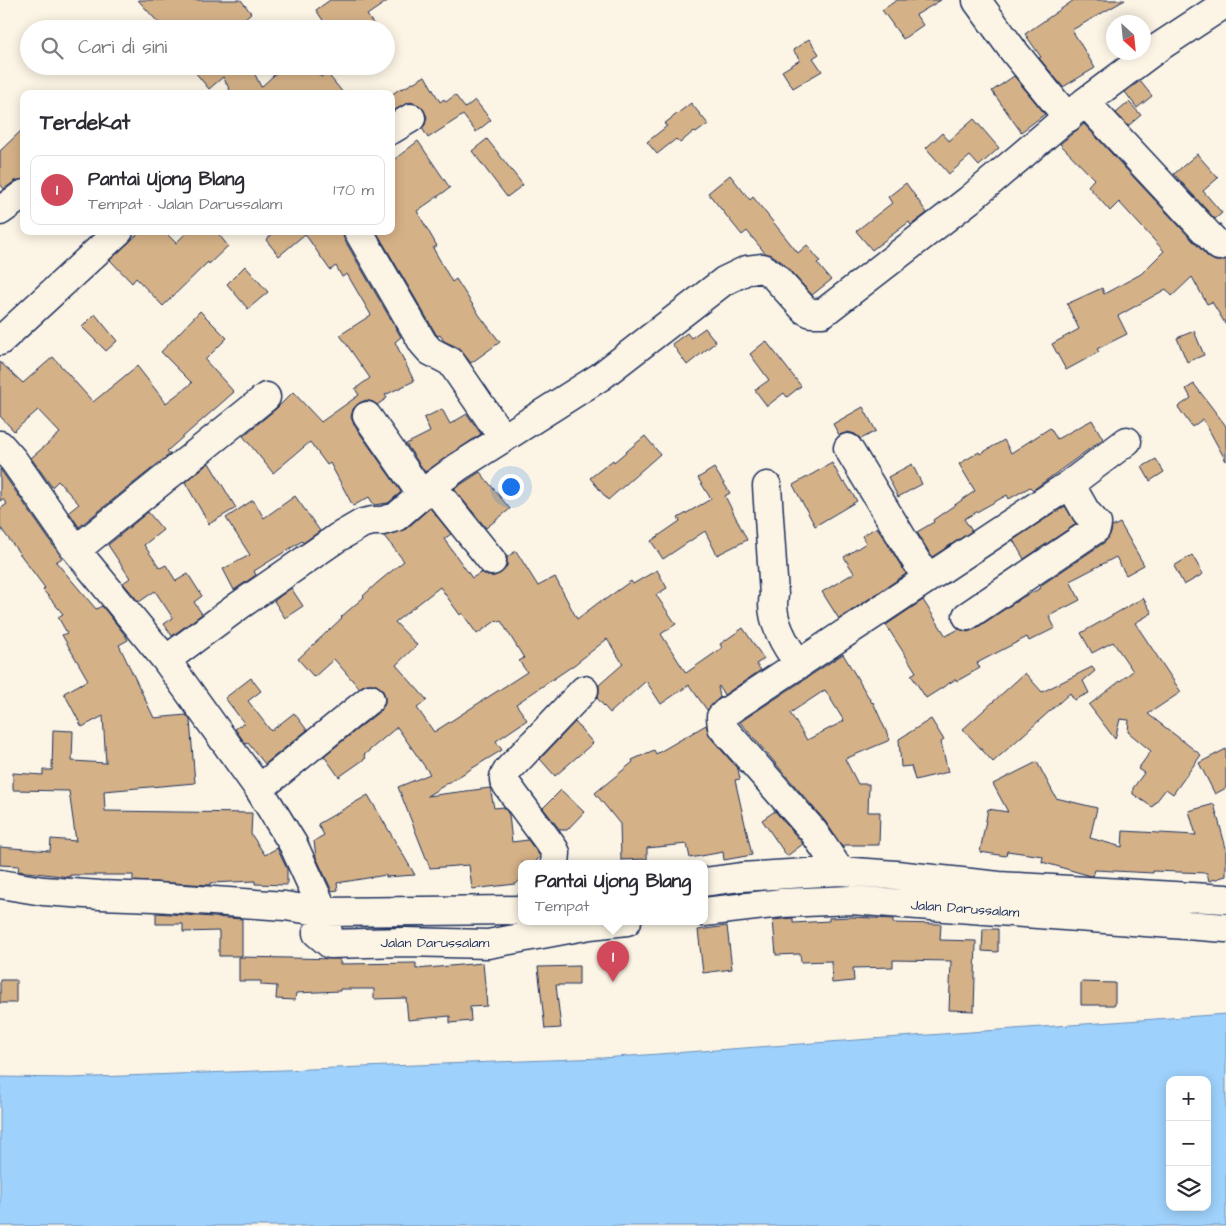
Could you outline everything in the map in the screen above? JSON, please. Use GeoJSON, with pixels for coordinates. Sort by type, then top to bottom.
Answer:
{"type":"FeatureCollection","features":[{"type":"Feature","properties":{"kind":"street"},"geometry":{"type":"LineString","coordinates":[[977,1],[1012,49],[1219,246]]}},
{"type":"Feature","properties":{"kind":"street"},"geometry":{"type":"LineString","coordinates":[[166,660],[240,605],[337,538],[364,523],[396,517],[427,490],[503,438],[600,377],[724,281],[747,270],[763,268],[774,276],[805,310],[811,313],[824,313],[969,200],[1076,110],[1159,47],[1226,3]]}},
{"type":"Feature","properties":{"kind":"street"},"geometry":{"type":"LineString","coordinates":[[0,211],[20,197]]}},
{"type":"Feature","properties":{"kind":"street"},"geometry":{"type":"LineString","coordinates":[[0,341],[115,235]]}},
{"type":"Feature","properties":{"kind":"street"},"geometry":{"type":"LineString","coordinates":[[360,235],[423,343],[430,351],[451,362],[503,438]]}},
{"type":"Feature","properties":{"kind":"street"},"geometry":{"type":"LineString","coordinates":[[76,550],[266,397]]}},
{"type":"Feature","properties":{"kind":"street"},"geometry":{"type":"LineString","coordinates":[[366,416],[427,490],[492,561]]}},
{"type":"Feature","properties":{"kind":"street"},"geometry":{"type":"LineString","coordinates":[[840,871],[813,831],[722,727],[721,717],[1070,484],[1127,441]]}},
{"type":"Feature","properties":{"kind":"street"},"geometry":{"type":"LineString","coordinates":[[0,446],[14,461],[76,550],[166,660],[259,789],[293,844],[324,912],[330,944]]}},
{"type":"Feature","properties":{"kind":"street"},"geometry":{"type":"LineString","coordinates":[[848,448],[927,579]]}},
{"type":"Feature","properties":{"kind":"street"},"geometry":{"type":"LineString","coordinates":[[967,616],[1096,530],[1096,524],[1086,512],[1070,484]]}},
{"type":"Feature","properties":{"kind":"street"},"geometry":{"type":"LineString","coordinates":[[767,486],[774,594],[772,603],[781,636],[792,656],[800,664]]}},
{"type":"Feature","properties":{"kind":"street"},"geometry":{"type":"LineString","coordinates":[[555,860],[554,848],[504,781],[504,777],[508,770],[584,690]]}},
{"type":"Feature","properties":{"kind":"street"},"geometry":{"type":"LineString","coordinates":[[259,789],[370,699]]}},
{"type":"Feature","properties":{"kind":"street","name":"Jalan Darussalam"},"geometry":{"type":"LineString","coordinates":[[708,882],[840,871],[999,886],[1226,899]]}},
{"type":"Feature","properties":{"kind":"street"},"geometry":{"type":"LineString","coordinates":[[0,884],[43,891],[285,906],[324,912],[518,910]]}},
{"type":"Feature","properties":{"kind":"street","name":"Jalan Darussalam"},"geometry":{"type":"LineString","coordinates":[[708,912],[782,903],[850,900],[1226,928]]}},
{"type":"Feature","properties":{"kind":"street"},"geometry":{"type":"LineString","coordinates":[[285,906],[330,944]]}},
{"type":"Feature","properties":{"kind":"street","name":"Jalan Darussalam"},"geometry":{"type":"LineString","coordinates":[[330,944],[404,942],[488,944],[590,925]]}},
{"type":"Feature","properties":{"kind":"water"},"geometry":{"type":"Polygon","coordinates":[[[1226,1014],[1226,1226],[0,1226],[0,1077],[70,1078],[602,1058],[1226,1014]]]}},
{"type":"Feature","properties":{"kind":"building"},"geometry":{"type":"Polygon","coordinates":[[[138,0],[241,0],[251,13],[243,20],[156,20],[138,0]]]}},
{"type":"Feature","properties":{"kind":"building"},"geometry":{"type":"Polygon","coordinates":[[[330,0],[389,0],[367,15],[371,20],[323,20],[316,10],[330,0]]]}},
{"type":"Feature","properties":{"kind":"building"},"geometry":{"type":"Polygon","coordinates":[[[897,0],[941,0],[916,15],[923,25],[903,39],[882,10],[897,0]]]}},
{"type":"Feature","properties":{"kind":"building"},"geometry":{"type":"Polygon","coordinates":[[[1074,0],[1125,0],[1072,30],[1095,68],[1063,87],[1039,58],[1041,57],[1025,34],[1074,0]]]}},
{"type":"Feature","properties":{"kind":"building"},"geometry":{"type":"Polygon","coordinates":[[[809,39],[819,54],[813,58],[822,71],[793,88],[782,71],[800,60],[793,50],[809,39]]]}},
{"type":"Feature","properties":{"kind":"building"},"geometry":{"type":"Polygon","coordinates":[[[197,75],[255,75],[261,87],[274,75],[319,75],[321,77],[329,75],[341,90],[230,90],[223,77],[209,89],[197,75]]]}},
{"type":"Feature","properties":{"kind":"building"},"geometry":{"type":"Polygon","coordinates":[[[425,76],[440,102],[444,99],[446,102],[455,95],[465,108],[475,100],[491,120],[476,132],[463,115],[428,138],[422,128],[427,117],[419,105],[410,102],[395,110],[395,92],[425,76]]]}},
{"type":"Feature","properties":{"kind":"building"},"geometry":{"type":"Polygon","coordinates":[[[1014,76],[1045,114],[1021,132],[992,91],[1014,76]]]}},
{"type":"Feature","properties":{"kind":"building"},"geometry":{"type":"Polygon","coordinates":[[[1140,81],[1152,96],[1137,108],[1125,92],[1140,81]]]}},
{"type":"Feature","properties":{"kind":"building"},"geometry":{"type":"Polygon","coordinates":[[[1129,102],[1141,115],[1128,126],[1116,113],[1129,102]]]}},
{"type":"Feature","properties":{"kind":"building"},"geometry":{"type":"Polygon","coordinates":[[[691,103],[708,124],[696,133],[694,131],[680,143],[676,139],[657,154],[647,142],[667,126],[664,124],[691,103]]]}},
{"type":"Feature","properties":{"kind":"building"},"geometry":{"type":"Polygon","coordinates":[[[974,119],[999,148],[979,166],[970,156],[949,174],[926,148],[942,133],[949,141],[974,119]]]}},
{"type":"Feature","properties":{"kind":"building"},"geometry":{"type":"Polygon","coordinates":[[[1084,124],[1208,257],[1215,261],[1226,259],[1226,325],[1212,302],[1207,304],[1192,277],[1172,296],[1166,289],[1118,316],[1127,334],[1097,349],[1099,352],[1066,370],[1052,344],[1079,329],[1067,304],[1102,288],[1104,294],[1141,274],[1164,251],[1119,202],[1110,211],[1088,186],[1094,179],[1060,144],[1084,124]]]}},
{"type":"Feature","properties":{"kind":"building"},"geometry":{"type":"Polygon","coordinates":[[[20,132],[20,180],[15,181],[4,189],[0,184],[0,151],[20,132]]]}},
{"type":"Feature","properties":{"kind":"building"},"geometry":{"type":"Polygon","coordinates":[[[487,139],[523,185],[507,197],[472,151],[487,139]]]}},
{"type":"Feature","properties":{"kind":"building"},"geometry":{"type":"Polygon","coordinates":[[[418,141],[450,188],[417,211],[437,246],[433,248],[452,282],[456,279],[480,316],[500,342],[471,363],[459,348],[444,341],[440,335],[436,334],[378,235],[395,235],[395,159],[418,141]]]}},
{"type":"Feature","properties":{"kind":"building"},"geometry":{"type":"Polygon","coordinates":[[[1197,154],[1218,178],[1203,191],[1222,213],[1215,219],[1174,174],[1197,154]]]}},
{"type":"Feature","properties":{"kind":"building"},"geometry":{"type":"Polygon","coordinates":[[[730,175],[750,200],[753,197],[798,253],[807,245],[820,261],[817,263],[831,280],[812,295],[783,263],[772,255],[765,253],[747,231],[742,235],[708,193],[730,175]]]}},
{"type":"Feature","properties":{"kind":"building"},"geometry":{"type":"Polygon","coordinates":[[[906,183],[927,213],[911,225],[909,222],[872,250],[856,231],[892,203],[888,197],[906,183]]]}},
{"type":"Feature","properties":{"kind":"building"},"geometry":{"type":"Polygon","coordinates":[[[137,235],[168,235],[176,243],[184,235],[219,235],[228,246],[209,264],[208,262],[163,306],[136,278],[132,283],[110,260],[137,235]]]}},
{"type":"Feature","properties":{"kind":"building"},"geometry":{"type":"Polygon","coordinates":[[[272,235],[304,235],[279,256],[266,240],[272,235]]]}},
{"type":"Feature","properties":{"kind":"building"},"geometry":{"type":"Polygon","coordinates":[[[306,235],[343,235],[401,337],[395,342],[414,381],[385,395],[387,398],[377,405],[366,400],[359,403],[353,409],[351,417],[354,425],[401,492],[388,503],[374,505],[369,497],[353,506],[330,463],[327,465],[310,442],[273,473],[243,436],[276,409],[293,392],[321,422],[359,395],[355,389],[370,378],[340,335],[371,315],[347,274],[342,277],[336,266],[330,270],[306,235]]]}},
{"type":"Feature","properties":{"kind":"building"},"geometry":{"type":"Polygon","coordinates":[[[245,266],[268,292],[248,309],[227,284],[245,266]]]}},
{"type":"Feature","properties":{"kind":"building"},"geometry":{"type":"Polygon","coordinates":[[[200,311],[227,338],[205,360],[234,392],[167,451],[170,454],[79,527],[69,512],[79,504],[58,481],[52,487],[31,458],[60,433],[38,410],[14,431],[0,416],[0,362],[23,383],[53,357],[93,402],[137,366],[166,403],[192,383],[161,352],[200,311]]]}},
{"type":"Feature","properties":{"kind":"building"},"geometry":{"type":"Polygon","coordinates":[[[95,314],[117,341],[106,351],[82,327],[95,314]]]}},
{"type":"Feature","properties":{"kind":"building"},"geometry":{"type":"Polygon","coordinates":[[[705,328],[716,342],[687,365],[672,344],[687,333],[691,338],[705,328]]]}},
{"type":"Feature","properties":{"kind":"building"},"geometry":{"type":"Polygon","coordinates":[[[1194,331],[1204,355],[1187,362],[1177,338],[1194,331]]]}},
{"type":"Feature","properties":{"kind":"building"},"geometry":{"type":"Polygon","coordinates":[[[766,341],[801,386],[787,397],[784,393],[767,406],[755,390],[769,380],[750,354],[766,341]]]}},
{"type":"Feature","properties":{"kind":"building"},"geometry":{"type":"Polygon","coordinates":[[[1194,384],[1226,426],[1226,461],[1203,419],[1192,427],[1178,407],[1191,398],[1186,389],[1194,384]]]}},
{"type":"Feature","properties":{"kind":"building"},"geometry":{"type":"Polygon","coordinates":[[[863,407],[876,431],[861,439],[855,434],[848,432],[839,435],[833,424],[863,407]]]}},
{"type":"Feature","properties":{"kind":"building"},"geometry":{"type":"Polygon","coordinates":[[[442,409],[450,424],[467,414],[481,434],[425,472],[406,444],[430,432],[424,418],[442,409]]]}},
{"type":"Feature","properties":{"kind":"building"},"geometry":{"type":"Polygon","coordinates":[[[1092,420],[1103,439],[1033,490],[1030,487],[1009,499],[1007,495],[964,519],[972,531],[932,557],[917,532],[934,522],[933,520],[975,491],[959,464],[1004,440],[1011,453],[1050,428],[1057,439],[1092,420]]]}},
{"type":"Feature","properties":{"kind":"building"},"geometry":{"type":"Polygon","coordinates":[[[645,436],[660,454],[608,500],[590,478],[613,460],[614,462],[645,436]]]}},
{"type":"Feature","properties":{"kind":"building"},"geometry":{"type":"Polygon","coordinates":[[[1156,459],[1164,472],[1150,481],[1142,467],[1156,459]]]}},
{"type":"Feature","properties":{"kind":"building"},"geometry":{"type":"Polygon","coordinates":[[[209,463],[236,508],[209,524],[185,482],[209,463]]]}},
{"type":"Feature","properties":{"kind":"building"},"geometry":{"type":"Polygon","coordinates":[[[832,463],[843,483],[845,482],[857,501],[815,526],[793,485],[832,463]]]}},
{"type":"Feature","properties":{"kind":"building"},"geometry":{"type":"Polygon","coordinates":[[[912,464],[922,484],[898,497],[888,477],[912,464]]]}},
{"type":"Feature","properties":{"kind":"building"},"geometry":{"type":"Polygon","coordinates":[[[714,468],[730,493],[725,496],[747,540],[717,555],[705,531],[663,559],[651,541],[680,521],[678,518],[711,499],[698,478],[714,468]]]}},
{"type":"Feature","properties":{"kind":"building"},"geometry":{"type":"Polygon","coordinates":[[[0,469],[62,558],[56,562],[96,609],[102,606],[125,635],[128,640],[119,645],[154,718],[186,715],[190,720],[195,783],[104,791],[105,811],[252,813],[251,834],[265,855],[277,848],[287,869],[287,885],[255,884],[255,881],[210,883],[210,885],[133,881],[133,875],[70,875],[70,877],[18,871],[19,866],[0,865],[0,847],[50,851],[51,839],[76,841],[69,791],[13,790],[13,773],[43,775],[43,770],[52,770],[53,730],[73,731],[72,761],[106,763],[103,716],[82,727],[64,693],[88,680],[62,635],[67,633],[58,617],[63,614],[43,590],[45,588],[0,527],[0,509],[7,504],[3,499],[0,501],[0,469]]]}},
{"type":"Feature","properties":{"kind":"building"},"geometry":{"type":"Polygon","coordinates":[[[480,472],[510,509],[486,528],[454,489],[480,472]]]}},
{"type":"Feature","properties":{"kind":"building"},"geometry":{"type":"Polygon","coordinates":[[[295,496],[320,531],[254,571],[256,575],[234,590],[223,569],[250,555],[226,518],[253,500],[264,518],[295,496]]]}},
{"type":"Feature","properties":{"kind":"building"},"geometry":{"type":"Polygon","coordinates":[[[1065,506],[1076,524],[1024,559],[1013,540],[1065,506]]]}},
{"type":"Feature","properties":{"kind":"building"},"geometry":{"type":"Polygon","coordinates":[[[430,508],[451,534],[444,539],[472,578],[482,572],[487,576],[501,573],[507,566],[507,557],[516,551],[538,586],[555,577],[577,619],[631,581],[633,584],[657,570],[667,588],[656,595],[676,624],[661,634],[686,673],[722,648],[720,644],[743,628],[764,659],[756,664],[761,670],[724,695],[719,686],[720,697],[707,710],[689,685],[661,704],[646,681],[610,713],[597,698],[599,685],[623,664],[607,639],[574,665],[516,704],[527,720],[496,741],[502,750],[427,796],[490,788],[494,808],[504,807],[509,815],[512,842],[528,840],[540,856],[537,860],[518,860],[518,882],[516,884],[472,889],[469,865],[430,868],[398,787],[430,774],[397,727],[364,755],[366,758],[339,777],[324,756],[380,711],[385,704],[385,696],[382,689],[375,684],[367,684],[359,688],[334,659],[314,677],[298,659],[377,583],[404,561],[384,536],[406,529],[430,508]],[[440,587],[395,622],[417,645],[396,665],[427,700],[417,708],[434,732],[527,672],[519,661],[524,658],[501,621],[497,620],[477,634],[462,613],[460,615],[440,587]]]}},
{"type":"Feature","properties":{"kind":"building"},"geometry":{"type":"Polygon","coordinates":[[[148,512],[163,530],[144,545],[160,568],[166,565],[176,581],[188,574],[202,596],[194,602],[202,614],[172,636],[164,624],[173,618],[155,591],[139,602],[123,583],[130,578],[108,545],[148,512]]]}},
{"type":"Feature","properties":{"kind":"building"},"geometry":{"type":"Polygon","coordinates":[[[1120,523],[1144,565],[1126,575],[1116,557],[1070,581],[1080,600],[1049,616],[1055,628],[1029,641],[1027,637],[977,663],[980,668],[957,681],[956,679],[926,698],[911,675],[916,672],[886,625],[923,600],[946,636],[959,629],[968,632],[975,629],[1023,597],[1041,588],[1040,586],[1105,542],[1111,533],[1112,527],[1120,523]]]}},
{"type":"Feature","properties":{"kind":"building"},"geometry":{"type":"Polygon","coordinates":[[[877,527],[906,574],[839,619],[822,592],[854,573],[844,557],[866,543],[862,536],[877,527]]]}},
{"type":"Feature","properties":{"kind":"building"},"geometry":{"type":"Polygon","coordinates":[[[1192,555],[1203,574],[1184,585],[1174,566],[1192,555]]]}},
{"type":"Feature","properties":{"kind":"building"},"geometry":{"type":"Polygon","coordinates":[[[291,588],[303,606],[285,618],[274,601],[291,588]]]}},
{"type":"Feature","properties":{"kind":"building"},"geometry":{"type":"Polygon","coordinates":[[[1143,598],[1152,613],[1135,623],[1181,692],[1148,714],[1201,755],[1173,794],[1166,789],[1152,807],[1133,794],[1133,788],[1144,773],[1138,769],[1151,751],[1128,732],[1129,720],[1120,719],[1115,739],[1089,705],[1133,671],[1113,642],[1092,653],[1081,633],[1143,598]]]}},
{"type":"Feature","properties":{"kind":"building"},"geometry":{"type":"Polygon","coordinates":[[[843,654],[873,702],[890,740],[845,759],[858,784],[869,784],[868,812],[880,812],[879,845],[844,845],[844,849],[825,821],[740,722],[843,654]],[[825,690],[790,713],[807,740],[844,721],[825,690]]]}},
{"type":"Feature","properties":{"kind":"building"},"geometry":{"type":"Polygon","coordinates":[[[1092,667],[1095,671],[1083,681],[1089,693],[1074,700],[1070,693],[993,762],[963,729],[1025,673],[1042,692],[1092,667]]]}},
{"type":"Feature","properties":{"kind":"building"},"geometry":{"type":"Polygon","coordinates":[[[251,678],[261,691],[248,701],[271,731],[294,713],[307,730],[265,764],[235,729],[244,723],[225,698],[251,678]]]}},
{"type":"Feature","properties":{"kind":"building"},"geometry":{"type":"Polygon","coordinates":[[[931,719],[944,740],[941,742],[948,772],[915,780],[911,766],[901,767],[899,739],[931,719]]]}},
{"type":"Feature","properties":{"kind":"building"},"geometry":{"type":"Polygon","coordinates":[[[575,722],[593,743],[555,776],[540,759],[575,722]]]}},
{"type":"Feature","properties":{"kind":"building"},"geometry":{"type":"Polygon","coordinates":[[[706,725],[710,737],[738,769],[740,779],[735,780],[752,855],[724,860],[723,852],[690,858],[687,844],[647,848],[647,859],[621,860],[620,824],[595,793],[633,762],[632,760],[654,750],[656,754],[706,725]]]}},
{"type":"Feature","properties":{"kind":"building"},"geometry":{"type":"Polygon","coordinates":[[[1226,749],[1226,788],[1215,794],[1199,763],[1226,749]]]}},
{"type":"Feature","properties":{"kind":"building"},"geometry":{"type":"Polygon","coordinates":[[[1037,762],[1056,798],[1097,808],[1090,838],[1122,847],[1123,831],[1196,835],[1189,811],[1214,804],[1226,848],[1226,876],[1209,881],[1207,873],[1095,870],[1093,876],[1091,876],[1042,862],[1043,856],[1007,851],[1006,856],[980,852],[988,809],[1008,812],[993,784],[1037,762]]]}},
{"type":"Feature","properties":{"kind":"building"},"geometry":{"type":"Polygon","coordinates":[[[561,790],[584,812],[567,830],[560,830],[543,808],[561,790]]]}},
{"type":"Feature","properties":{"kind":"building"},"geometry":{"type":"Polygon","coordinates":[[[368,795],[415,875],[386,877],[386,875],[337,883],[338,890],[332,891],[316,857],[314,841],[324,835],[318,824],[368,795]]]}},
{"type":"Feature","properties":{"kind":"building"},"geometry":{"type":"Polygon","coordinates":[[[775,811],[803,844],[787,856],[762,820],[775,811]]]}},
{"type":"Feature","properties":{"kind":"building"},"geometry":{"type":"Polygon","coordinates":[[[156,913],[242,919],[242,956],[219,956],[219,931],[183,932],[183,924],[156,924],[156,913]]]}},
{"type":"Feature","properties":{"kind":"building"},"geometry":{"type":"Polygon","coordinates":[[[793,918],[793,923],[829,921],[829,918],[893,919],[893,923],[941,924],[940,940],[976,941],[974,1011],[949,1010],[951,961],[893,960],[893,967],[853,968],[854,981],[832,983],[831,961],[801,962],[800,954],[776,955],[773,920],[793,918]]]}},
{"type":"Feature","properties":{"kind":"building"},"geometry":{"type":"Polygon","coordinates":[[[727,926],[732,969],[703,973],[698,930],[727,926]]]}},
{"type":"Feature","properties":{"kind":"building"},"geometry":{"type":"Polygon","coordinates":[[[983,929],[998,929],[998,952],[982,951],[983,929]]]}},
{"type":"Feature","properties":{"kind":"building"},"geometry":{"type":"Polygon","coordinates":[[[239,957],[340,959],[340,964],[416,963],[416,969],[483,963],[487,1006],[470,1007],[471,1021],[450,1023],[450,1016],[408,1020],[406,998],[374,999],[374,989],[340,989],[340,991],[296,993],[295,1000],[276,999],[277,986],[261,985],[261,981],[239,981],[239,957]]]}},
{"type":"Feature","properties":{"kind":"building"},"geometry":{"type":"Polygon","coordinates":[[[579,966],[579,985],[556,985],[561,1028],[545,1029],[538,967],[579,966]]]}},
{"type":"Feature","properties":{"kind":"building"},"geometry":{"type":"Polygon","coordinates":[[[0,980],[16,980],[16,1003],[0,1003],[0,980]]]}},
{"type":"Feature","properties":{"kind":"building"},"geometry":{"type":"Polygon","coordinates":[[[1081,982],[1115,983],[1115,1005],[1081,1005],[1081,982]]]}},
{"type":"Feature","properties":{"kind":"place","name":"Pantai Ujong Blang"},"geometry":{"type":"Point","coordinates":[613,982]}}]}
